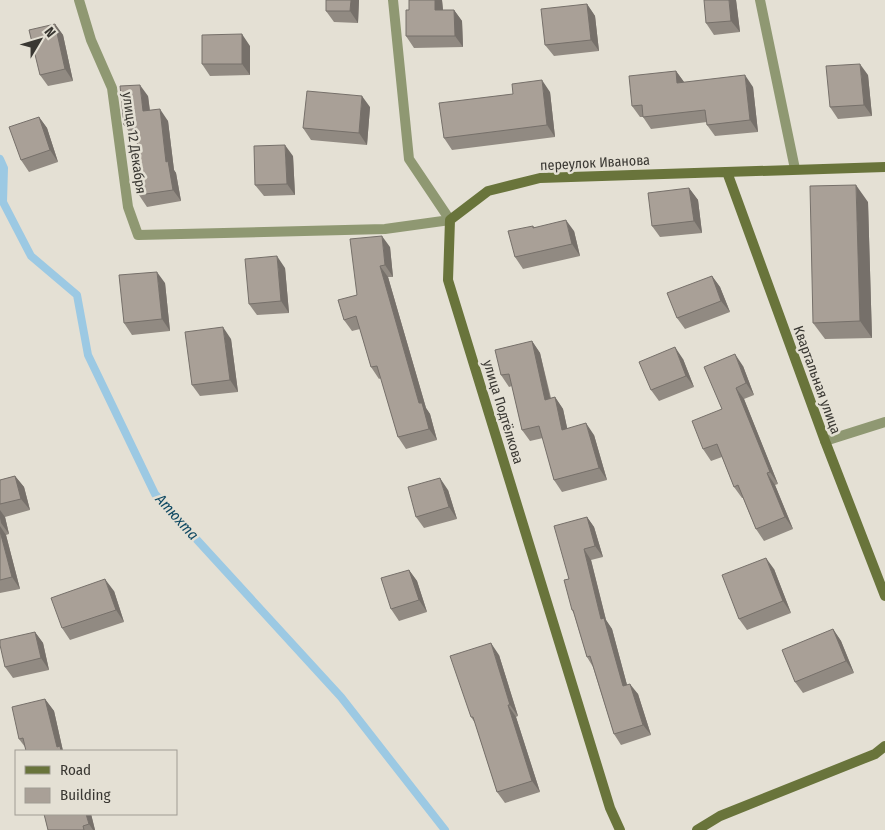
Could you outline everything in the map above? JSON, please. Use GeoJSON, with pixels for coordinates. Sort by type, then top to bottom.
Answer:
{"type":"FeatureCollection","features":[{"type":"Feature","properties":{"kind":"main road","name":"переулок Иванова"},"geometry":{"type":"LineString","coordinates":[[450,220],[488,191],[540,178],[885,166]]}},
{"type":"Feature","properties":{"kind":"main road","name":"Квартальная улица"},"geometry":{"type":"LineString","coordinates":[[727,172],[824,441],[885,596]]}},
{"type":"Feature","properties":{"kind":"main road","name":"улица Подтёлкова"},"geometry":{"type":"LineString","coordinates":[[450,220],[448,280],[610,808],[620,830]]}},
{"type":"Feature","properties":{"kind":"main road"},"geometry":{"type":"LineString","coordinates":[[697,830],[720,816],[875,754],[885,746]]}},
{"type":"Feature","properties":{"kind":"street","name":"улица 12 Декабря"},"geometry":{"type":"LineString","coordinates":[[79,0],[91,40],[112,88],[128,208],[138,235],[385,228],[450,220]]}},
{"type":"Feature","properties":{"kind":"street"},"geometry":{"type":"LineString","coordinates":[[393,0],[409,159],[450,220]]}},
{"type":"Feature","properties":{"kind":"street"},"geometry":{"type":"LineString","coordinates":[[760,0],[795,168]]}},
{"type":"Feature","properties":{"kind":"street"},"geometry":{"type":"LineString","coordinates":[[824,441],[885,422]]}},
{"type":"Feature","properties":{"kind":"building"},"geometry":{"type":"Polygon","coordinates":[[[326,0],[351,0],[350,11],[326,11],[326,0]]]}},
{"type":"Feature","properties":{"kind":"building"},"geometry":{"type":"Polygon","coordinates":[[[409,0],[435,0],[435,10],[454,10],[455,36],[406,36],[406,10],[409,10],[409,0]]]}},
{"type":"Feature","properties":{"kind":"building"},"geometry":{"type":"Polygon","coordinates":[[[704,0],[729,0],[731,21],[706,23],[704,0]]]}},
{"type":"Feature","properties":{"kind":"building"},"geometry":{"type":"Polygon","coordinates":[[[587,4],[591,40],[545,45],[541,9],[587,4]]]}},
{"type":"Feature","properties":{"kind":"building"},"geometry":{"type":"Polygon","coordinates":[[[55,24],[65,69],[40,75],[29,30],[55,24]]]}},
{"type":"Feature","properties":{"kind":"building"},"geometry":{"type":"Polygon","coordinates":[[[242,34],[242,64],[202,64],[202,35],[242,34]]]}},
{"type":"Feature","properties":{"kind":"building"},"geometry":{"type":"Polygon","coordinates":[[[860,64],[864,105],[830,107],[826,66],[860,64]]]}},
{"type":"Feature","properties":{"kind":"building"},"geometry":{"type":"Polygon","coordinates":[[[676,71],[677,83],[745,75],[750,120],[707,125],[705,110],[643,117],[642,105],[632,106],[629,76],[676,71]]]}},
{"type":"Feature","properties":{"kind":"building"},"geometry":{"type":"Polygon","coordinates":[[[542,80],[547,125],[444,138],[439,103],[513,94],[512,84],[542,80]]]}},
{"type":"Feature","properties":{"kind":"building"},"geometry":{"type":"Polygon","coordinates":[[[140,85],[143,111],[160,109],[166,162],[168,161],[173,190],[139,195],[134,167],[140,166],[135,124],[124,125],[120,86],[140,85]]]}},
{"type":"Feature","properties":{"kind":"building"},"geometry":{"type":"Polygon","coordinates":[[[307,91],[362,96],[359,133],[303,128],[307,91]]]}},
{"type":"Feature","properties":{"kind":"building"},"geometry":{"type":"Polygon","coordinates":[[[39,117],[50,150],[21,160],[9,127],[39,117]]]}},
{"type":"Feature","properties":{"kind":"building"},"geometry":{"type":"Polygon","coordinates":[[[285,145],[287,184],[255,185],[254,146],[285,145]]]}},
{"type":"Feature","properties":{"kind":"building"},"geometry":{"type":"Polygon","coordinates":[[[856,185],[860,321],[813,323],[810,186],[856,185]]]}},
{"type":"Feature","properties":{"kind":"building"},"geometry":{"type":"Polygon","coordinates":[[[689,188],[694,221],[652,226],[648,193],[689,188]]]}},
{"type":"Feature","properties":{"kind":"building"},"geometry":{"type":"Polygon","coordinates":[[[566,220],[572,244],[515,257],[508,231],[533,226],[533,228],[566,220]]]}},
{"type":"Feature","properties":{"kind":"building"},"geometry":{"type":"Polygon","coordinates":[[[382,236],[385,265],[380,266],[419,403],[422,403],[429,429],[398,437],[377,366],[371,367],[356,316],[344,320],[338,300],[357,295],[350,239],[382,236]]]}},
{"type":"Feature","properties":{"kind":"building"},"geometry":{"type":"Polygon","coordinates":[[[277,256],[281,301],[249,304],[245,259],[277,256]]]}},
{"type":"Feature","properties":{"kind":"building"},"geometry":{"type":"Polygon","coordinates":[[[157,272],[162,319],[124,323],[119,275],[157,272]]]}},
{"type":"Feature","properties":{"kind":"building"},"geometry":{"type":"Polygon","coordinates":[[[712,276],[721,301],[677,318],[667,293],[712,276]]]}},
{"type":"Feature","properties":{"kind":"building"},"geometry":{"type":"Polygon","coordinates":[[[223,327],[230,380],[192,385],[185,332],[223,327]]]}},
{"type":"Feature","properties":{"kind":"building"},"geometry":{"type":"Polygon","coordinates":[[[532,341],[545,400],[555,397],[562,430],[586,423],[599,468],[554,480],[539,426],[522,430],[509,374],[501,375],[495,350],[532,341]]]}},
{"type":"Feature","properties":{"kind":"building"},"geometry":{"type":"Polygon","coordinates":[[[675,347],[686,376],[651,390],[639,362],[675,347]]]}},
{"type":"Feature","properties":{"kind":"building"},"geometry":{"type":"Polygon","coordinates":[[[735,354],[746,383],[736,388],[770,472],[767,473],[785,517],[756,529],[738,485],[734,487],[717,444],[703,449],[692,421],[722,409],[704,367],[735,354]]]}},
{"type":"Feature","properties":{"kind":"building"},"geometry":{"type":"Polygon","coordinates":[[[15,476],[21,499],[0,504],[0,480],[15,476]]]}},
{"type":"Feature","properties":{"kind":"building"},"geometry":{"type":"Polygon","coordinates":[[[440,478],[449,507],[416,517],[408,487],[440,478]]]}},
{"type":"Feature","properties":{"kind":"building"},"geometry":{"type":"Polygon","coordinates":[[[587,517],[595,546],[584,549],[601,619],[604,618],[623,686],[630,684],[643,725],[614,734],[590,656],[587,657],[572,610],[564,580],[569,579],[554,526],[587,517]]]}},
{"type":"Feature","properties":{"kind":"building"},"geometry":{"type":"Polygon","coordinates":[[[0,531],[12,577],[0,580],[0,531]]]}},
{"type":"Feature","properties":{"kind":"building"},"geometry":{"type":"Polygon","coordinates":[[[766,558],[783,601],[739,619],[722,575],[766,558]]]}},
{"type":"Feature","properties":{"kind":"building"},"geometry":{"type":"Polygon","coordinates":[[[409,570],[419,600],[391,609],[381,578],[409,570]]]}},
{"type":"Feature","properties":{"kind":"building"},"geometry":{"type":"Polygon","coordinates":[[[105,579],[116,610],[62,628],[51,598],[105,579]]]}},
{"type":"Feature","properties":{"kind":"building"},"geometry":{"type":"Polygon","coordinates":[[[833,629],[846,661],[795,682],[782,650],[833,629]]]}},
{"type":"Feature","properties":{"kind":"building"},"geometry":{"type":"Polygon","coordinates":[[[35,632],[41,658],[5,667],[0,640],[35,632]]]}},
{"type":"Feature","properties":{"kind":"building"},"geometry":{"type":"Polygon","coordinates":[[[491,643],[532,781],[497,792],[473,717],[471,717],[450,656],[491,643]]]}},
{"type":"Feature","properties":{"kind":"building"},"geometry":{"type":"Polygon","coordinates":[[[45,699],[57,747],[60,746],[61,750],[26,750],[23,738],[19,739],[12,707],[45,699]]]}},
{"type":"Feature","properties":{"kind":"building"},"geometry":{"type":"Polygon","coordinates":[[[44,815],[86,815],[89,824],[83,826],[84,830],[48,830],[44,815]]]}},
{"type":"Feature","properties":{"kind":"waterway","name":"Атюхта"},"geometry":{"type":"LineString","coordinates":[[0,159],[4,168],[3,202],[31,256],[77,295],[88,355],[155,494],[341,697],[445,830]]}}]}
